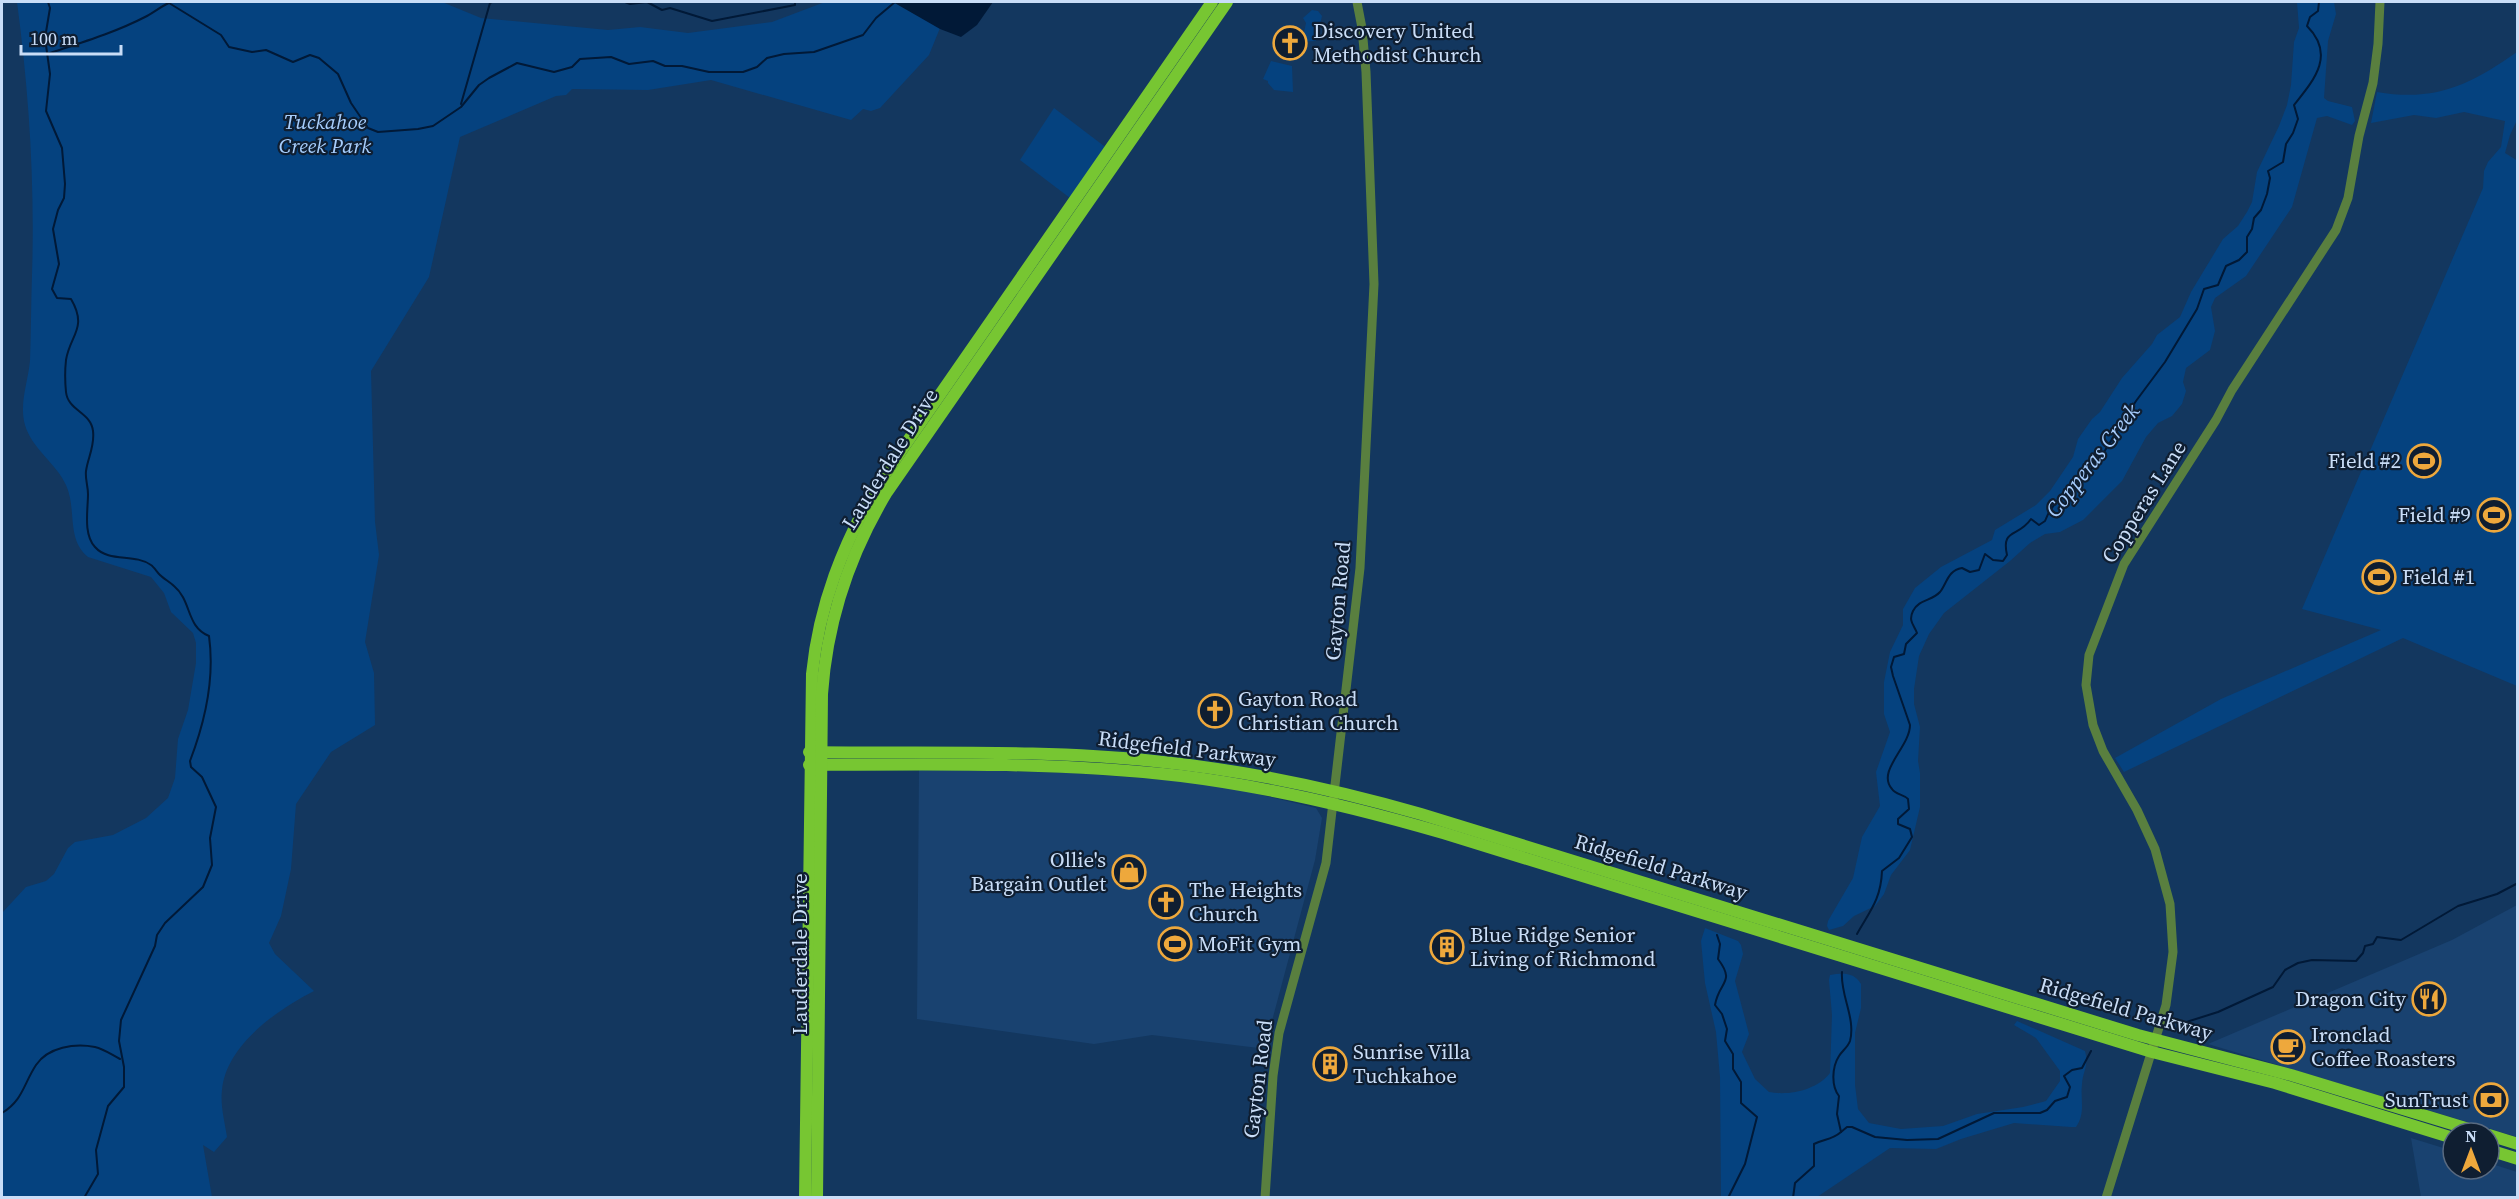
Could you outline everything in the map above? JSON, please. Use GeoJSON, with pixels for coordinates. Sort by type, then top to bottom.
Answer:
{"type":"FeatureCollection","features":[{"type":"Feature","properties":{"kind":"main road","name":"Lauderdale Drive"},"geometry":{"type":"LineString","coordinates":[[817,1197],[815,758],[812,674],[820,623],[839,560],[857,519],[893,462],[1212,2]]}},
{"type":"Feature","properties":{"kind":"main road","name":"Lauderdale Drive"},"geometry":{"type":"LineString","coordinates":[[805,1197],[815,758],[829,634],[849,569],[874,513],[917,448],[1227,2]]}},
{"type":"Feature","properties":{"kind":"main road","name":"Ridgefield Parkway"},"geometry":{"type":"LineString","coordinates":[[815,758],[1130,771],[1335,797],[1443,833],[2275,1083],[2441,1126]]}},
{"type":"Feature","properties":{"kind":"main road","name":"Ridgefield Parkway"},"geometry":{"type":"LineString","coordinates":[[2432,1125],[2441,1131]]}},
{"type":"Feature","properties":{"kind":"main road"},"geometry":{"type":"LineString","coordinates":[[2501,1139],[2517,1144]]}},
{"type":"Feature","properties":{"kind":"main road"},"geometry":{"type":"LineString","coordinates":[[2501,1154],[2517,1159]]}},
{"type":"Feature","properties":{"kind":"street","name":"Gayton Road"},"geometry":{"type":"LineString","coordinates":[[1265,1197],[1273,1076],[1279,1033],[1326,863],[1360,568],[1374,309],[1366,72],[1357,2]]}},
{"type":"Feature","properties":{"kind":"street","name":"Copperas Lane"},"geometry":{"type":"LineString","coordinates":[[2106,1197],[2154,1046],[2171,978],[2173,952],[2170,904],[2161,867],[2150,836],[2097,737],[2087,691],[2089,655],[2124,564],[2216,420],[2232,390],[2326,248],[2340,222],[2348,198],[2359,136],[2373,83],[2380,2]]}},
{"type":"Feature","properties":{"kind":"shaded area"},"geometry":{"type":"Polygon","coordinates":[[[893,2],[993,2],[977,25],[961,37],[940,29],[893,2]]]}},
{"type":"Feature","properties":{"kind":"shaded area"},"geometry":{"type":"Polygon","coordinates":[[[919,769],[1073,773],[1181,781],[1236,789],[1316,808],[1322,818],[1315,860],[1273,1017],[1267,1049],[1152,1035],[1094,1044],[917,1019],[919,769]]]}},
{"type":"Feature","properties":{"kind":"shaded area"},"geometry":{"type":"Polygon","coordinates":[[[2517,905],[2517,1137],[2501,1132],[2501,1121],[2464,1121],[2208,1044],[2452,940],[2517,905]]]}},
{"type":"Feature","properties":{"kind":"shaded area"},"geometry":{"type":"Polygon","coordinates":[[[2411,1138],[2441,1147],[2441,1181],[2501,1181],[2501,1167],[2517,1172],[2517,1197],[2421,1197],[2411,1138]]]}},
{"type":"Feature","properties":{"kind":"green space","name":"Tuckahoe Creek Park"},"geometry":{"type":"Polygon","coordinates":[[[17,2],[442,2],[481,18],[608,30],[640,27],[688,33],[772,22],[825,2],[893,2],[940,28],[929,55],[880,108],[871,111],[863,109],[851,120],[711,80],[648,90],[572,89],[566,95],[556,96],[460,137],[429,277],[371,371],[375,522],[379,555],[365,642],[374,673],[375,725],[331,752],[296,804],[291,869],[281,916],[269,943],[275,954],[314,991],[270,1019],[243,1044],[233,1058],[222,1090],[222,1108],[227,1137],[214,1152],[203,1145],[212,1197],[2,1198],[2,913],[26,887],[46,881],[54,874],[68,848],[75,842],[113,835],[146,818],[168,798],[175,778],[178,739],[188,710],[196,663],[196,643],[193,633],[171,612],[164,593],[151,577],[88,557],[81,550],[74,533],[71,504],[66,485],[38,449],[25,425],[23,401],[30,361],[33,206],[28,104],[17,2]]]}},
{"type":"Feature","properties":{"kind":"green space"},"geometry":{"type":"Polygon","coordinates":[[[2297,2],[2334,2],[2336,14],[2328,41],[2324,98],[2352,107],[2355,121],[2352,125],[2327,116],[2317,118],[2292,207],[2246,276],[2215,298],[2211,307],[2215,331],[2210,350],[2186,368],[2183,382],[2186,391],[2182,404],[2172,416],[2158,423],[2146,437],[2122,481],[2083,520],[2060,532],[2045,534],[2030,543],[1944,613],[1929,634],[1919,656],[1914,689],[1914,704],[1920,727],[1918,761],[1920,807],[1910,850],[1891,875],[1884,894],[1875,906],[1854,916],[1843,926],[1829,930],[1828,921],[1853,878],[1862,837],[1880,806],[1876,772],[1890,732],[1884,714],[1884,682],[1890,652],[1903,625],[1903,609],[1915,588],[1941,567],[1992,540],[1995,530],[2036,505],[2050,491],[2073,457],[2078,439],[2100,412],[2122,378],[2152,344],[2157,335],[2180,317],[2191,292],[2223,239],[2238,226],[2252,202],[2257,172],[2287,105],[2294,42],[2299,28],[2297,2]]]}},
{"type":"Feature","properties":{"kind":"green space"},"geometry":{"type":"Polygon","coordinates":[[[1312,10],[1318,11],[1322,16],[1316,41],[1293,42],[1294,38],[1304,32],[1306,23],[1303,18],[1312,10]]]}},
{"type":"Feature","properties":{"kind":"green space"},"geometry":{"type":"Polygon","coordinates":[[[2517,52],[2517,120],[2505,153],[2518,161],[2517,686],[2403,638],[2124,772],[2115,758],[2221,699],[2381,630],[2302,609],[2483,188],[2484,171],[2488,162],[2501,147],[2505,121],[2464,112],[2436,118],[2414,115],[2371,123],[2377,92],[2417,95],[2451,88],[2483,74],[2517,52]]]}},
{"type":"Feature","properties":{"kind":"green space"},"geometry":{"type":"Polygon","coordinates":[[[1271,61],[1292,66],[1293,92],[1274,90],[1268,81],[1263,79],[1271,61]]]}},
{"type":"Feature","properties":{"kind":"green space"},"geometry":{"type":"Polygon","coordinates":[[[1054,108],[1104,146],[1070,198],[1020,160],[1054,108]]]}},
{"type":"Feature","properties":{"kind":"green space"},"geometry":{"type":"Polygon","coordinates":[[[1705,928],[1738,941],[1741,945],[1743,954],[1735,981],[1749,1034],[1742,1052],[1755,1079],[1769,1092],[1785,1093],[1810,1088],[1830,1073],[1832,1015],[1829,980],[1830,975],[1844,974],[1852,975],[1861,984],[1861,1008],[1855,1033],[1855,1085],[1858,1109],[1869,1123],[1901,1129],[1943,1126],[1977,1114],[2046,1101],[2060,1081],[2060,1071],[2036,1038],[2014,1025],[2017,1021],[2085,1051],[2086,1065],[2079,1122],[2076,1127],[2014,1123],[1936,1149],[1890,1148],[1817,1197],[1721,1197],[1720,1077],[1716,1032],[1705,983],[1701,941],[1705,928]]]}},
{"type":"Feature","properties":{"kind":"waterway"},"geometry":{"type":"LineString","coordinates":[[48,2],[50,8],[45,38],[50,74],[46,111],[62,148],[65,184],[64,198],[53,229],[59,264],[52,289],[57,298],[71,299],[78,317],[78,324],[66,360],[65,384],[68,398],[88,420],[93,431],[86,474],[89,535],[95,547],[107,555],[137,559],[152,566],[180,592],[196,626],[209,636],[210,684],[200,731],[190,761],[191,767],[202,777],[216,807],[210,838],[212,865],[203,887],[165,923],[157,935],[155,946],[121,1020],[119,1041],[124,1067],[124,1087],[108,1106],[96,1150],[98,1174],[84,1198]]}},
{"type":"Feature","properties":{"kind":"waterway"},"geometry":{"type":"LineString","coordinates":[[461,104],[492,2]]}},
{"type":"Feature","properties":{"kind":"waterway"},"geometry":{"type":"LineString","coordinates":[[625,2],[630,4],[647,2],[662,10],[670,8],[712,21],[795,5],[795,2]]}},
{"type":"Feature","properties":{"kind":"waterway"},"geometry":{"type":"LineString","coordinates":[[47,54],[121,28],[169,3],[221,35],[229,47],[252,52],[266,50],[293,62],[310,55],[319,58],[338,74],[351,103],[368,128],[378,132],[433,126],[461,107],[479,85],[517,63],[554,72],[572,67],[580,59],[611,57],[629,64],[653,61],[665,66],[682,66],[709,72],[743,72],[757,67],[767,58],[784,54],[814,52],[863,35],[876,18],[895,2]]}},
{"type":"Feature","properties":{"kind":"waterway","name":"Copperas Creek"},"geometry":{"type":"LineString","coordinates":[[1857,934],[1877,897],[1882,871],[1899,858],[1912,837],[1910,829],[1898,824],[1898,819],[1909,809],[1908,799],[1892,789],[1888,782],[1888,774],[1909,733],[1910,725],[1891,667],[1894,657],[1904,654],[1906,644],[1917,633],[1911,620],[1913,611],[1919,604],[1940,592],[1954,571],[1962,568],[1970,572],[1979,570],[1985,554],[1993,560],[2003,561],[2007,555],[2006,541],[2009,537],[2031,519],[2039,525],[2045,521],[2058,499],[2078,484],[2099,460],[2136,401],[2165,362],[2197,309],[2204,289],[2218,285],[2226,266],[2239,260],[2247,252],[2247,237],[2267,194],[2270,178],[2268,171],[2283,162],[2286,144],[2298,119],[2294,105],[2315,77],[2319,67],[2320,47],[2316,37],[2307,26],[2310,17],[2318,11],[2319,2]]}},
{"type":"Feature","properties":{"kind":"waterway"},"geometry":{"type":"LineString","coordinates":[[2180,1024],[2218,1012],[2273,987],[2285,970],[2298,963],[2312,960],[2356,961],[2363,953],[2365,946],[2373,944],[2377,937],[2401,940],[2458,906],[2497,894],[2518,883]]}},
{"type":"Feature","properties":{"kind":"waterway"},"geometry":{"type":"LineString","coordinates":[[1717,935],[1720,944],[1718,959],[1726,973],[1726,978],[1715,1005],[1722,1014],[1727,1029],[1725,1041],[1733,1054],[1733,1069],[1741,1082],[1741,1103],[1757,1117],[1745,1164],[1728,1198]]}},
{"type":"Feature","properties":{"kind":"waterway","name":"Copperas Creek"},"geometry":{"type":"LineString","coordinates":[[1793,1198],[1795,1183],[1814,1166],[1814,1144],[1841,1132],[1837,1114],[1839,1096],[1836,1092],[1834,1071],[1839,1056],[1850,1041],[1851,1032],[1842,972]]}},
{"type":"Feature","properties":{"kind":"waterway"},"geometry":{"type":"LineString","coordinates":[[2,1113],[19,1097],[41,1059],[55,1050],[71,1046],[95,1047],[120,1059]]}},
{"type":"Feature","properties":{"kind":"waterway"},"geometry":{"type":"LineString","coordinates":[[1841,1132],[1847,1127],[1852,1127],[1875,1137],[1907,1140],[1938,1139],[1994,1113],[2040,1113],[2047,1110],[2055,1101],[2067,1097],[2070,1087],[2064,1076],[2072,1070],[2082,1068],[2091,1051]]}},
{"type":"Feature","properties":{"kind":"place","name":"Discovery United Methodist Church"},"geometry":{"type":"Point","coordinates":[1290,43]}},
{"type":"Feature","properties":{"kind":"place","name":"Field #2"},"geometry":{"type":"Point","coordinates":[2424,461]}},
{"type":"Feature","properties":{"kind":"place","name":"Field #9"},"geometry":{"type":"Point","coordinates":[2494,515]}},
{"type":"Feature","properties":{"kind":"place","name":"Field #1"},"geometry":{"type":"Point","coordinates":[2379,577]}},
{"type":"Feature","properties":{"kind":"place","name":"Gayton Road Christian Church"},"geometry":{"type":"Point","coordinates":[1215,711]}},
{"type":"Feature","properties":{"kind":"place","name":"Ollie's Bargain Outlet"},"geometry":{"type":"Point","coordinates":[1129,872]}},
{"type":"Feature","properties":{"kind":"place","name":"The Heights Church"},"geometry":{"type":"Point","coordinates":[1166,902]}},
{"type":"Feature","properties":{"kind":"place","name":"MoFit Gym"},"geometry":{"type":"Point","coordinates":[1175,944]}},
{"type":"Feature","properties":{"kind":"place","name":"Blue Ridge Senior Living of Richmond"},"geometry":{"type":"Point","coordinates":[1447,947]}},
{"type":"Feature","properties":{"kind":"place","name":"Dragon City"},"geometry":{"type":"Point","coordinates":[2429,999]}},
{"type":"Feature","properties":{"kind":"place","name":"Ironclad Coffee Roasters"},"geometry":{"type":"Point","coordinates":[2288,1047]}},
{"type":"Feature","properties":{"kind":"place","name":"Sunrise Villa Tuchkahoe"},"geometry":{"type":"Point","coordinates":[1330,1064]}},
{"type":"Feature","properties":{"kind":"place","name":"SunTrust"},"geometry":{"type":"Point","coordinates":[2491,1100]}}]}
